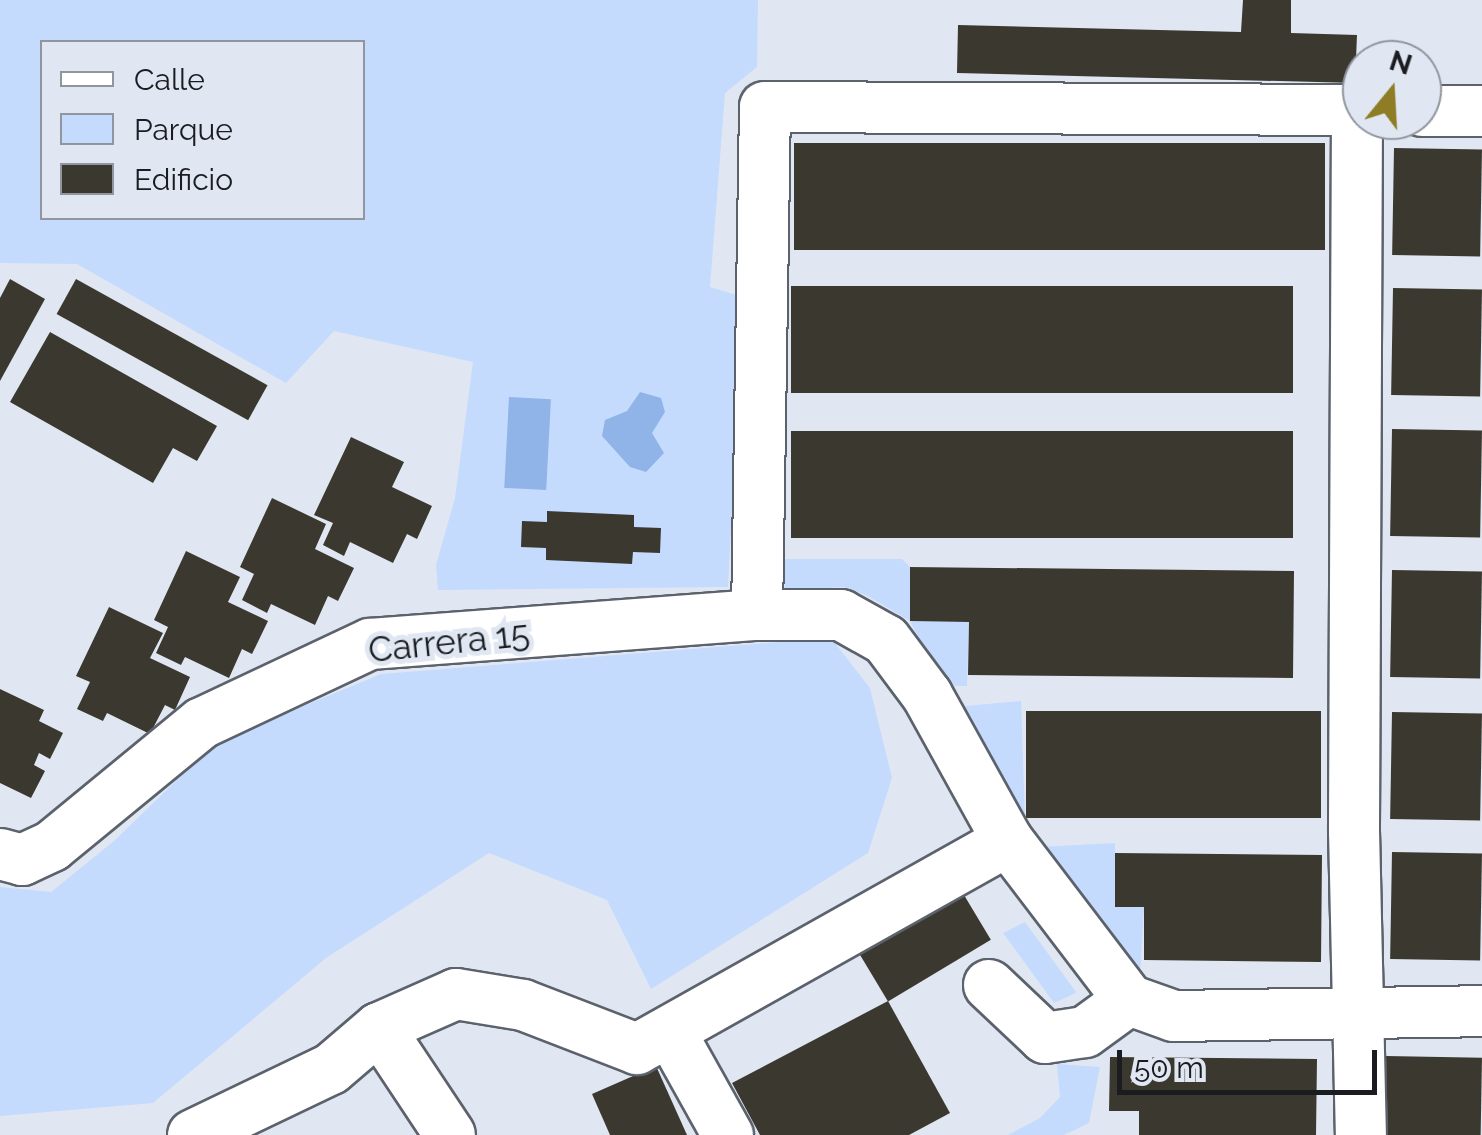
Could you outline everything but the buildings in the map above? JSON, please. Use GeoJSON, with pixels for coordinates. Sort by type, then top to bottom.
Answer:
{"type":"FeatureCollection","features":[{"type":"Feature","properties":{"kind":"street"},"geometry":{"type":"LineString","coordinates":[[757,615],[764,107],[1342,110]]}},
{"type":"Feature","properties":{"kind":"street"},"geometry":{"type":"LineString","coordinates":[[1442,111],[1482,111]]}},
{"type":"Feature","properties":{"kind":"street"},"geometry":{"type":"LineString","coordinates":[[1360,140],[1361,1135]]}},
{"type":"Feature","properties":{"kind":"street","name":"Carrera 15"},"geometry":{"type":"LineString","coordinates":[[0,854],[22,860],[52,846],[202,723],[370,644],[757,615],[841,615],[886,640],[927,695],[1008,841]]}},
{"type":"Feature","properties":{"kind":"street"},"geometry":{"type":"LineString","coordinates":[[193,1135],[331,1070],[379,1028],[456,994],[523,1005],[616,1046],[637,1049],[672,1035],[1008,841],[1129,1000],[1174,1016],[1482,1011]]}},
{"type":"Feature","properties":{"kind":"street"},"geometry":{"type":"LineString","coordinates":[[989,984],[1044,1038],[1085,1032],[1129,1000]]}},
{"type":"Feature","properties":{"kind":"street"},"geometry":{"type":"LineString","coordinates":[[379,1028],[450,1135]]}},
{"type":"Feature","properties":{"kind":"street"},"geometry":{"type":"LineString","coordinates":[[672,1035],[728,1135]]}},
{"type":"Feature","properties":{"kind":"green space"},"geometry":{"type":"Polygon","coordinates":[[[0,0],[758,0],[757,67],[725,93],[710,287],[743,297],[728,587],[438,590],[436,565],[455,498],[473,362],[334,331],[286,383],[77,264],[0,263],[0,0]]]}},
{"type":"Feature","properties":{"kind":"green space"},"geometry":{"type":"Polygon","coordinates":[[[783,559],[902,559],[910,567],[910,621],[844,587],[785,590],[783,559]]]}},
{"type":"Feature","properties":{"kind":"green space"},"geometry":{"type":"Polygon","coordinates":[[[910,621],[969,622],[967,686],[942,686],[910,621]]]}},
{"type":"Feature","properties":{"kind":"green space"},"geometry":{"type":"Polygon","coordinates":[[[831,638],[870,688],[892,778],[868,853],[651,989],[607,900],[489,853],[326,958],[153,1103],[0,1116],[0,887],[51,892],[114,841],[215,743],[381,674],[831,638]]]}},
{"type":"Feature","properties":{"kind":"green space"},"geometry":{"type":"Polygon","coordinates":[[[1021,701],[1025,818],[1015,819],[954,707],[1021,701]]]}},
{"type":"Feature","properties":{"kind":"green space"},"geometry":{"type":"Polygon","coordinates":[[[1115,843],[1115,906],[1144,907],[1140,975],[1038,847],[1115,843]]]}},
{"type":"Feature","properties":{"kind":"green space"},"geometry":{"type":"Polygon","coordinates":[[[1025,922],[1076,993],[1054,1003],[1003,933],[1025,922]]]}},
{"type":"Feature","properties":{"kind":"green space"},"geometry":{"type":"Polygon","coordinates":[[[1057,1064],[1100,1067],[1089,1123],[1064,1135],[1008,1135],[1040,1118],[1060,1097],[1057,1064]]]}},
{"type":"Feature","properties":{"kind":"shaded area"},"geometry":{"type":"Polygon","coordinates":[[[640,392],[661,398],[665,412],[652,433],[664,453],[646,472],[630,467],[602,436],[605,420],[627,411],[640,392]]]}},
{"type":"Feature","properties":{"kind":"shaded area"},"geometry":{"type":"Polygon","coordinates":[[[509,397],[551,399],[546,490],[504,488],[509,397]]]}}]}
